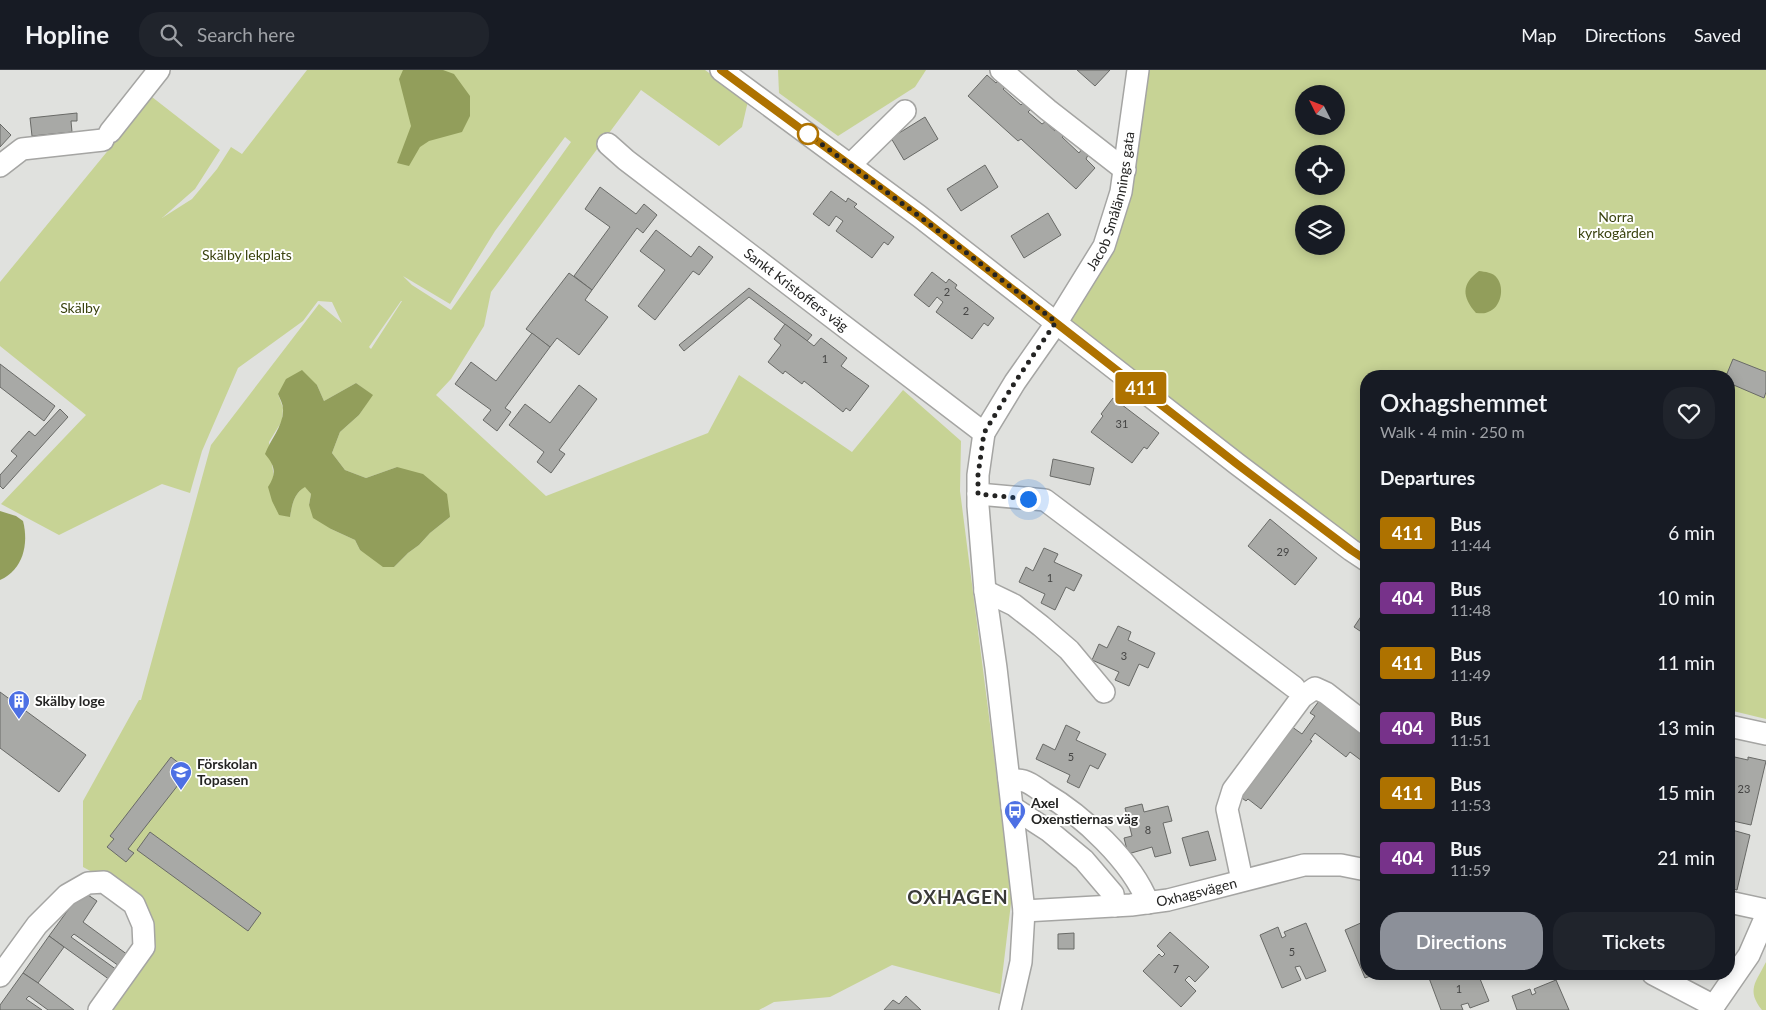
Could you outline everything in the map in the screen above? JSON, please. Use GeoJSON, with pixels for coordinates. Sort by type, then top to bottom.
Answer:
{"type":"FeatureCollection","features":[{"type":"Feature","properties":{"kind":"street"},"geometry":{"type":"LineString","coordinates":[[0,166],[22,149],[106,136],[159,70]]}},
{"type":"Feature","properties":{"kind":"street"},"geometry":{"type":"LineString","coordinates":[[721,70],[850,165],[1056,322],[1237,464],[1360,556]]}},
{"type":"Feature","properties":{"kind":"street"},"geometry":{"type":"LineString","coordinates":[[1001,70],[1048,110],[1125,170]]}},
{"type":"Feature","properties":{"kind":"street","name":"Jacob Smålännings gata"},"geometry":{"type":"LineString","coordinates":[[1056,322],[1104,246],[1121,192],[1138,70]]}},
{"type":"Feature","properties":{"kind":"street"},"geometry":{"type":"LineString","coordinates":[[850,165],[905,111]]}},
{"type":"Feature","properties":{"kind":"street","name":"Sankt Kristoffers väg"},"geometry":{"type":"LineString","coordinates":[[608,144],[626,160],[984,433]]}},
{"type":"Feature","properties":{"kind":"street"},"geometry":{"type":"LineString","coordinates":[[1010,1010],[1020,962],[1024,911],[996,668],[985,591],[978,475],[984,433],[1015,382],[1056,322]]}},
{"type":"Feature","properties":{"kind":"street"},"geometry":{"type":"LineString","coordinates":[[978,494],[1045,500],[1294,687]]}},
{"type":"Feature","properties":{"kind":"street"},"geometry":{"type":"LineString","coordinates":[[985,591],[1014,605],[1041,626],[1069,650],[1104,692]]}},
{"type":"Feature","properties":{"kind":"street"},"geometry":{"type":"LineString","coordinates":[[1242,880],[1227,809],[1232,790],[1302,697],[1315,688],[1360,720]]}},
{"type":"Feature","properties":{"kind":"street"},"geometry":{"type":"LineString","coordinates":[[1735,727],[1766,734]]}},
{"type":"Feature","properties":{"kind":"street"},"geometry":{"type":"LineString","coordinates":[[1009,779],[1026,782],[1065,805],[1115,852],[1144,890],[1148,903]]}},
{"type":"Feature","properties":{"kind":"street"},"geometry":{"type":"LineString","coordinates":[[1012,807],[1048,831],[1084,860],[1113,894],[1115,906]]}},
{"type":"Feature","properties":{"kind":"street","name":"Oxhagsvägen"},"geometry":{"type":"LineString","coordinates":[[1024,911],[1115,906],[1168,900],[1304,866],[1341,865],[1360,869]]}},
{"type":"Feature","properties":{"kind":"street"},"geometry":{"type":"LineString","coordinates":[[0,976],[37,925],[67,895],[88,883],[104,882],[134,904],[144,925],[144,947],[99,1010]]}},
{"type":"Feature","properties":{"kind":"street"},"geometry":{"type":"LineString","coordinates":[[1735,903],[1766,910]]}},
{"type":"Feature","properties":{"kind":"street"},"geometry":{"type":"LineString","coordinates":[[1735,976],[1749,955],[1766,916]]}},
{"type":"Feature","properties":{"kind":"street"},"geometry":{"type":"LineString","coordinates":[[1664,980],[1713,1008],[1732,980]]}},
{"type":"Feature","properties":{"kind":"green space"},"geometry":{"type":"Polygon","coordinates":[[[307,70],[705,70],[748,101],[742,127],[719,146],[641,90],[491,292],[484,326],[451,379],[436,395],[546,496],[708,433],[739,375],[852,452],[903,390],[961,441],[960,491],[1012,895],[1000,994],[892,965],[830,997],[774,1002],[759,1010],[107,1010],[126,985],[142,899],[83,867],[83,801],[139,700],[141,700],[211,445],[319,304],[342,323],[332,302],[318,301],[303,321],[238,368],[202,451],[190,493],[162,484],[59,535],[1,504],[86,415],[0,346],[0,282],[152,97],[220,150],[195,189],[162,218],[192,199],[217,169],[231,147],[242,154],[307,70]],[[565,137],[495,231],[450,304],[403,276],[412,285],[451,310],[571,142],[565,137]],[[401,301],[369,347],[371,349],[402,301],[401,301]],[[356,383],[324,401],[317,385],[278,394],[283,408],[282,421],[269,442],[274,478],[290,517],[294,500],[298,492],[305,486],[311,494],[309,505],[331,529],[355,540],[360,550],[394,567],[450,517],[397,467],[366,478],[345,470],[332,453],[340,432],[359,415],[372,395],[356,383]]]}},
{"type":"Feature","properties":{"kind":"green space"},"geometry":{"type":"Polygon","coordinates":[[[778,70],[926,70],[915,87],[838,136],[779,93],[778,70]]]}},
{"type":"Feature","properties":{"kind":"green space","name":"Norra kyrkogården"},"geometry":{"type":"Polygon","coordinates":[[[1138,70],[1766,70],[1766,719],[1735,711],[1735,370],[1360,370],[1360,555],[1057,322],[1104,245],[1138,70]]]}},
{"type":"Feature","properties":{"kind":"green space"},"geometry":{"type":"Polygon","coordinates":[[[1766,962],[1766,1010],[1762,1010],[1754,997],[1754,986],[1766,962]]]}},
{"type":"Feature","properties":{"kind":"shaded area"},"geometry":{"type":"Polygon","coordinates":[[[403,70],[443,70],[454,74],[470,96],[470,116],[462,132],[429,141],[420,147],[409,166],[397,163],[411,126],[399,79],[403,70]]]}},
{"type":"Feature","properties":{"kind":"shaded area"},"geometry":{"type":"Polygon","coordinates":[[[1479,271],[1493,275],[1497,278],[1501,287],[1499,302],[1492,310],[1485,313],[1476,313],[1466,296],[1466,286],[1479,271]]]}},
{"type":"Feature","properties":{"kind":"shaded area"},"geometry":{"type":"Polygon","coordinates":[[[302,370],[317,385],[324,401],[356,383],[373,395],[359,415],[340,432],[332,453],[345,470],[366,478],[397,467],[423,474],[447,494],[450,517],[394,567],[383,567],[360,550],[355,540],[313,518],[309,505],[311,494],[305,487],[296,496],[290,517],[279,515],[272,501],[268,487],[273,478],[274,470],[265,454],[283,415],[278,394],[286,379],[302,370]]]}},
{"type":"Feature","properties":{"kind":"shaded area"},"geometry":{"type":"Polygon","coordinates":[[[0,511],[16,516],[23,521],[25,539],[19,563],[8,576],[0,580],[0,511]]]}},
{"type":"Feature","properties":{"kind":"building"},"geometry":{"type":"Polygon","coordinates":[[[1077,70],[1110,70],[1095,86],[1077,70]]]}},
{"type":"Feature","properties":{"kind":"building"},"geometry":{"type":"Polygon","coordinates":[[[987,75],[996,83],[1000,79],[1007,86],[1003,89],[1021,105],[1024,102],[1031,109],[1028,112],[1042,124],[1045,122],[1055,131],[1058,128],[1065,134],[1062,137],[1079,153],[1082,149],[1089,153],[1086,159],[1095,168],[1076,189],[1021,139],[1018,141],[968,96],[987,75]]]}},
{"type":"Feature","properties":{"kind":"building"},"geometry":{"type":"Polygon","coordinates":[[[77,113],[77,121],[71,121],[72,132],[32,136],[30,118],[77,113]]]}},
{"type":"Feature","properties":{"kind":"building"},"geometry":{"type":"Polygon","coordinates":[[[925,117],[938,139],[904,160],[891,138],[925,117]]]}},
{"type":"Feature","properties":{"kind":"building"},"geometry":{"type":"Polygon","coordinates":[[[0,124],[11,135],[0,147],[0,124]]]}},
{"type":"Feature","properties":{"kind":"building"},"geometry":{"type":"Polygon","coordinates":[[[985,165],[998,187],[961,211],[947,189],[985,165]]]}},
{"type":"Feature","properties":{"kind":"building"},"geometry":{"type":"Polygon","coordinates":[[[600,187],[636,214],[644,204],[657,215],[643,233],[637,228],[592,290],[574,276],[610,227],[585,209],[600,187]]]}},
{"type":"Feature","properties":{"kind":"building"},"geometry":{"type":"Polygon","coordinates":[[[831,191],[846,202],[848,198],[857,204],[854,207],[894,237],[888,245],[884,242],[872,258],[836,231],[843,221],[836,216],[829,226],[813,214],[831,191]]]}},
{"type":"Feature","properties":{"kind":"building"},"geometry":{"type":"Polygon","coordinates":[[[1048,213],[1061,235],[1024,258],[1011,236],[1048,213]]]}},
{"type":"Feature","properties":{"kind":"building"},"geometry":{"type":"Polygon","coordinates":[[[656,230],[691,257],[699,246],[713,257],[699,275],[693,271],[655,320],[638,306],[665,270],[640,251],[656,230]]]}},
{"type":"Feature","properties":{"kind":"building"},"geometry":{"type":"Polygon","coordinates":[[[932,272],[946,283],[949,279],[957,285],[955,288],[994,318],[988,326],[984,323],[972,339],[936,312],[943,302],[937,297],[929,307],[914,295],[932,272]]]}},
{"type":"Feature","properties":{"kind":"building"},"geometry":{"type":"Polygon","coordinates":[[[569,273],[592,290],[585,300],[608,317],[579,355],[557,338],[550,347],[526,329],[569,273]]]}},
{"type":"Feature","properties":{"kind":"building"},"geometry":{"type":"Polygon","coordinates":[[[749,288],[812,335],[807,341],[749,297],[684,351],[679,345],[749,288]]]}},
{"type":"Feature","properties":{"kind":"building"},"geometry":{"type":"Polygon","coordinates":[[[785,324],[814,346],[821,338],[847,358],[841,366],[869,386],[850,411],[846,408],[843,412],[804,381],[802,384],[785,371],[783,374],[768,362],[781,345],[774,339],[785,324]]]}},
{"type":"Feature","properties":{"kind":"building"},"geometry":{"type":"Polygon","coordinates":[[[532,333],[550,347],[505,408],[511,412],[497,431],[483,420],[491,410],[455,384],[471,362],[496,381],[532,333]]]}},
{"type":"Feature","properties":{"kind":"building"},"geometry":{"type":"Polygon","coordinates":[[[1733,359],[1766,372],[1766,392],[1764,398],[1735,386],[1735,370],[1728,370],[1733,359]]]}},
{"type":"Feature","properties":{"kind":"building"},"geometry":{"type":"Polygon","coordinates":[[[0,364],[55,406],[44,421],[0,387],[0,364]]]}},
{"type":"Feature","properties":{"kind":"building"},"geometry":{"type":"Polygon","coordinates":[[[579,385],[597,399],[559,450],[565,454],[551,473],[537,462],[544,452],[509,425],[525,404],[550,423],[579,385]]]}},
{"type":"Feature","properties":{"kind":"building"},"geometry":{"type":"Polygon","coordinates":[[[1113,398],[1159,433],[1147,449],[1144,447],[1132,463],[1091,432],[1113,398]]]}},
{"type":"Feature","properties":{"kind":"building"},"geometry":{"type":"Polygon","coordinates":[[[60,409],[68,417],[3,489],[0,486],[0,475],[17,456],[11,451],[29,431],[35,436],[60,409]]]}},
{"type":"Feature","properties":{"kind":"building"},"geometry":{"type":"Polygon","coordinates":[[[1053,459],[1094,468],[1090,485],[1050,476],[1053,459]]]}},
{"type":"Feature","properties":{"kind":"building"},"geometry":{"type":"Polygon","coordinates":[[[1270,519],[1317,558],[1295,585],[1248,546],[1270,519]]]}},
{"type":"Feature","properties":{"kind":"building"},"geometry":{"type":"Polygon","coordinates":[[[1044,548],[1058,554],[1054,562],[1082,575],[1074,591],[1066,587],[1055,610],[1041,603],[1045,594],[1019,582],[1026,567],[1033,571],[1044,548]]]}},
{"type":"Feature","properties":{"kind":"building"},"geometry":{"type":"Polygon","coordinates":[[[1360,618],[1360,631],[1354,627],[1360,618]]]}},
{"type":"Feature","properties":{"kind":"building"},"geometry":{"type":"Polygon","coordinates":[[[1118,626],[1131,632],[1128,640],[1155,653],[1148,668],[1139,664],[1129,686],[1115,680],[1119,672],[1092,660],[1099,644],[1107,648],[1118,626]]]}},
{"type":"Feature","properties":{"kind":"building","name":"Skälby loge"},"geometry":{"type":"Polygon","coordinates":[[[0,692],[86,755],[59,792],[0,748],[0,692]]]}},
{"type":"Feature","properties":{"kind":"building"},"geometry":{"type":"Polygon","coordinates":[[[1319,701],[1360,732],[1360,760],[1350,752],[1346,757],[1315,733],[1310,740],[1312,741],[1261,809],[1248,799],[1246,801],[1235,793],[1288,724],[1302,734],[1315,716],[1310,713],[1319,701]]]}},
{"type":"Feature","properties":{"kind":"building"},"geometry":{"type":"Polygon","coordinates":[[[1066,725],[1080,732],[1076,740],[1106,754],[1098,769],[1090,765],[1079,788],[1067,782],[1070,775],[1036,759],[1043,744],[1055,750],[1066,725]]]}},
{"type":"Feature","properties":{"kind":"building"},"geometry":{"type":"Polygon","coordinates":[[[171,757],[189,771],[128,849],[134,853],[126,862],[107,847],[114,839],[110,836],[171,757]]]}},
{"type":"Feature","properties":{"kind":"building"},"geometry":{"type":"Polygon","coordinates":[[[1735,757],[1748,760],[1748,757],[1766,761],[1751,825],[1735,821],[1735,757]]]}},
{"type":"Feature","properties":{"kind":"building"},"geometry":{"type":"Polygon","coordinates":[[[1142,804],[1144,812],[1168,806],[1172,821],[1163,823],[1171,853],[1155,857],[1152,847],[1128,854],[1124,838],[1132,836],[1125,808],[1142,804]]]}},
{"type":"Feature","properties":{"kind":"building"},"geometry":{"type":"Polygon","coordinates":[[[1208,831],[1216,860],[1190,866],[1182,838],[1208,831]]]}},
{"type":"Feature","properties":{"kind":"building"},"geometry":{"type":"Polygon","coordinates":[[[1735,831],[1750,835],[1737,890],[1735,890],[1735,831]]]}},
{"type":"Feature","properties":{"kind":"building"},"geometry":{"type":"Polygon","coordinates":[[[150,832],[261,913],[248,931],[137,850],[150,832]]]}},
{"type":"Feature","properties":{"kind":"building"},"geometry":{"type":"Polygon","coordinates":[[[82,891],[97,901],[83,922],[128,955],[119,966],[74,934],[71,937],[117,970],[110,980],[49,936],[82,891]]]}},
{"type":"Feature","properties":{"kind":"building"},"geometry":{"type":"Polygon","coordinates":[[[1306,923],[1326,971],[1306,979],[1300,966],[1295,967],[1301,980],[1282,988],[1260,935],[1278,927],[1282,938],[1286,936],[1284,932],[1306,923]]]}},
{"type":"Feature","properties":{"kind":"building"},"geometry":{"type":"Polygon","coordinates":[[[1360,923],[1360,966],[1345,930],[1360,923]]]}},
{"type":"Feature","properties":{"kind":"building"},"geometry":{"type":"Polygon","coordinates":[[[1170,932],[1209,967],[1195,982],[1189,976],[1185,980],[1196,991],[1181,1007],[1143,971],[1159,954],[1162,957],[1165,954],[1157,946],[1170,932]]]}},
{"type":"Feature","properties":{"kind":"building"},"geometry":{"type":"Polygon","coordinates":[[[1074,933],[1074,949],[1058,949],[1058,934],[1074,933]]]}},
{"type":"Feature","properties":{"kind":"building"},"geometry":{"type":"Polygon","coordinates":[[[49,936],[64,947],[38,983],[23,973],[49,936]]]}},
{"type":"Feature","properties":{"kind":"building"},"geometry":{"type":"Polygon","coordinates":[[[23,973],[74,1010],[48,1010],[29,996],[26,999],[42,1010],[0,1010],[0,1005],[23,973]]]}},
{"type":"Feature","properties":{"kind":"building"},"geometry":{"type":"Polygon","coordinates":[[[1430,980],[1480,980],[1489,1001],[1470,1008],[1468,1003],[1461,1005],[1463,1010],[1441,1010],[1430,980]]]}},
{"type":"Feature","properties":{"kind":"building"},"geometry":{"type":"Polygon","coordinates":[[[1556,980],[1569,1010],[1517,1010],[1512,996],[1530,989],[1532,995],[1536,993],[1534,989],[1556,980]]]}},
{"type":"Feature","properties":{"kind":"building"},"geometry":{"type":"Polygon","coordinates":[[[906,996],[921,1010],[884,1010],[893,1000],[899,1004],[906,996]]]}},
{"type":"Feature","properties":{"kind":"bus line","name":"411"},"geometry":{"type":"LineString","coordinates":[[721,70],[919,216],[1237,464],[1360,556]]}},
{"type":"Feature","properties":{"kind":"place","name":"Skälby loge"},"geometry":{"type":"Point","coordinates":[19,720]}},
{"type":"Feature","properties":{"kind":"place","name":"Förskolan Topasen"},"geometry":{"type":"Point","coordinates":[181,791]}},
{"type":"Feature","properties":{"kind":"place","name":"Axel Oxenstiernas väg"},"geometry":{"type":"Point","coordinates":[1015,830]}},
{"type":"Feature","properties":{"kind":"district","name":"OXHAGEN"},"geometry":{"type":"Point","coordinates":[958,897]}},
{"type":"Feature","properties":{"kind":"route"},"geometry":{"type":"LineString","coordinates":[[808,134],[919,216],[1056,322],[1015,382],[984,433],[978,475],[978,494],[1028,499]]}},
{"type":"Feature","properties":{"kind":"park label","name":"Skälby lekplats"},"geometry":{"type":"Point","coordinates":[247,255]}},
{"type":"Feature","properties":{"kind":"park label","name":"Skälby"},"geometry":{"type":"Point","coordinates":[80,308]}}]}
